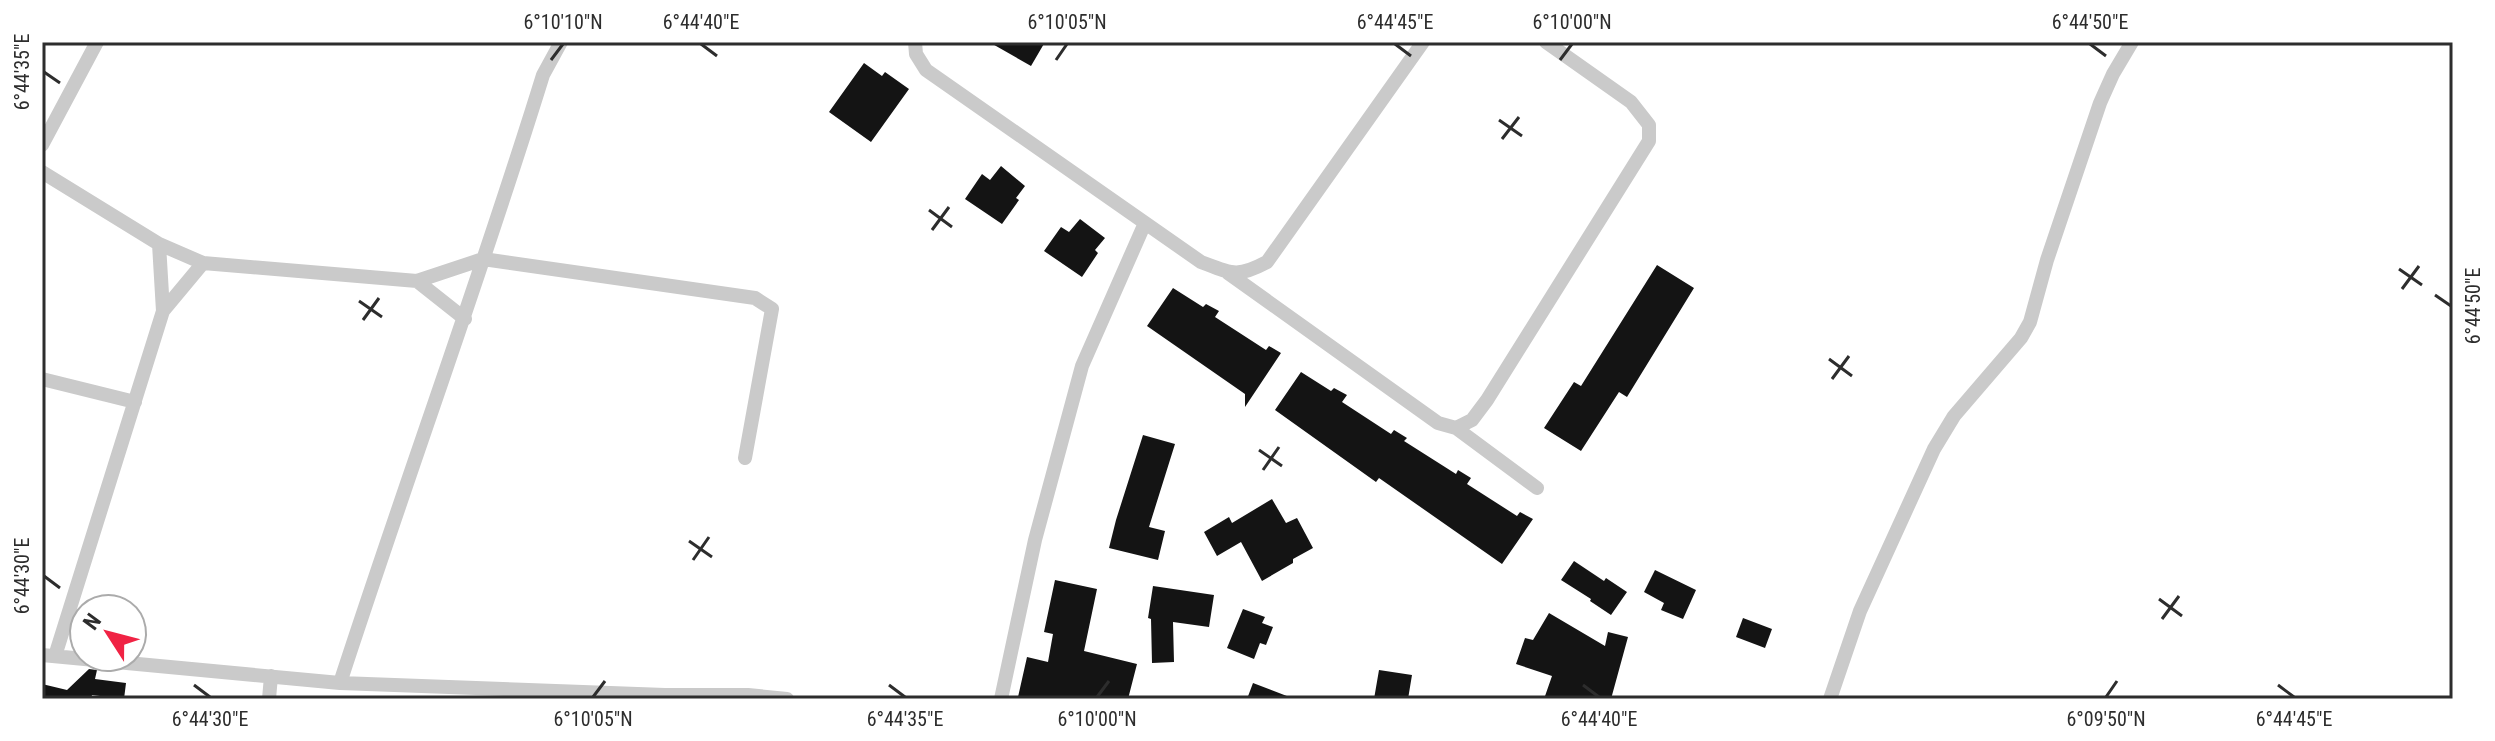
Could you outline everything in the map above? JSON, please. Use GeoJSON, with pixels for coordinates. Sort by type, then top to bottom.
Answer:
{"type":"FeatureCollection","features":[{"type":"Feature","properties":{"kind":"street"},"geometry":{"type":"LineString","coordinates":[[42,145],[97,42]]}},
{"type":"Feature","properties":{"kind":"street"},"geometry":{"type":"LineString","coordinates":[[340,683],[465,319],[543,75],[561,42]]}},
{"type":"Feature","properties":{"kind":"street"},"geometry":{"type":"LineString","coordinates":[[915,42],[916,54],[926,70],[1201,262],[1228,273],[1438,423],[1456,428],[1537,488]]}},
{"type":"Feature","properties":{"kind":"street"},"geometry":{"type":"LineString","coordinates":[[1228,273],[1246,273],[1267,262],[1423,42]]}},
{"type":"Feature","properties":{"kind":"street"},"geometry":{"type":"LineString","coordinates":[[1456,428],[1472,420],[1487,400],[1649,141],[1649,125],[1631,102],[1546,42]]}},
{"type":"Feature","properties":{"kind":"street"},"geometry":{"type":"LineString","coordinates":[[1830,699],[1860,611],[1934,449],[1954,416],[2021,338],[2030,322],[2047,260],[2100,103],[2132,42]]}},
{"type":"Feature","properties":{"kind":"street"},"geometry":{"type":"LineString","coordinates":[[42,172],[159,244],[203,263],[417,281],[483,259],[755,298],[772,309],[745,458]]}},
{"type":"Feature","properties":{"kind":"street"},"geometry":{"type":"LineString","coordinates":[[1001,699],[1035,540],[1082,366],[1145,223]]}},
{"type":"Feature","properties":{"kind":"street"},"geometry":{"type":"LineString","coordinates":[[159,244],[163,311],[48,656],[340,683],[665,695],[748,695],[787,699]]}},
{"type":"Feature","properties":{"kind":"street"},"geometry":{"type":"LineString","coordinates":[[163,311],[203,263]]}},
{"type":"Feature","properties":{"kind":"street"},"geometry":{"type":"LineString","coordinates":[[417,281],[465,319]]}},
{"type":"Feature","properties":{"kind":"street"},"geometry":{"type":"LineString","coordinates":[[42,379],[135,402]]}},
{"type":"Feature","properties":{"kind":"street"},"geometry":{"type":"LineString","coordinates":[[269,699],[271,676]]}},
{"type":"Feature","properties":{"kind":"building"},"geometry":{"type":"Polygon","coordinates":[[[989,42],[1045,42],[1031,66],[989,42]]]}},
{"type":"Feature","properties":{"kind":"building"},"geometry":{"type":"Polygon","coordinates":[[[864,63],[882,76],[885,72],[909,89],[871,142],[829,112],[864,63]]]}},
{"type":"Feature","properties":{"kind":"building"},"geometry":{"type":"Polygon","coordinates":[[[1001,166],[1025,186],[1002,224],[965,199],[982,174],[990,180],[1001,166]]]}},
{"type":"Feature","properties":{"kind":"building"},"geometry":{"type":"Polygon","coordinates":[[[1080,219],[1105,238],[1095,250],[1098,253],[1082,277],[1044,251],[1061,227],[1069,232],[1080,219]]]}},
{"type":"Feature","properties":{"kind":"building"},"geometry":{"type":"Polygon","coordinates":[[[1657,265],[1694,288],[1627,397],[1619,392],[1581,451],[1544,428],[1574,382],[1581,386],[1657,265]]]}},
{"type":"Feature","properties":{"kind":"building"},"geometry":{"type":"Polygon","coordinates":[[[1173,288],[1203,307],[1206,304],[1219,311],[1215,317],[1266,350],[1269,346],[1281,353],[1245,407],[1245,394],[1147,326],[1173,288]]]}},
{"type":"Feature","properties":{"kind":"building"},"geometry":{"type":"Polygon","coordinates":[[[1301,372],[1331,391],[1334,388],[1347,395],[1342,402],[1391,434],[1394,430],[1407,438],[1404,441],[1456,474],[1458,470],[1471,478],[1467,484],[1517,516],[1520,512],[1533,519],[1502,564],[1379,478],[1376,482],[1275,410],[1301,372]]]}},
{"type":"Feature","properties":{"kind":"building"},"geometry":{"type":"Polygon","coordinates":[[[1143,435],[1175,444],[1149,527],[1165,531],[1158,560],[1109,548],[1143,435]]]}},
{"type":"Feature","properties":{"kind":"building"},"geometry":{"type":"Polygon","coordinates":[[[1272,499],[1286,523],[1297,518],[1313,548],[1262,581],[1241,542],[1217,556],[1204,532],[1229,517],[1232,523],[1272,499]]]}},
{"type":"Feature","properties":{"kind":"building"},"geometry":{"type":"Polygon","coordinates":[[[1574,561],[1627,592],[1611,615],[1561,580],[1574,561]]]}},
{"type":"Feature","properties":{"kind":"building"},"geometry":{"type":"Polygon","coordinates":[[[1655,570],[1696,590],[1683,619],[1661,610],[1664,603],[1644,592],[1655,570]]]}},
{"type":"Feature","properties":{"kind":"building"},"geometry":{"type":"Polygon","coordinates":[[[1055,580],[1097,589],[1084,651],[1137,664],[1128,699],[1018,697],[1027,657],[1048,662],[1053,634],[1044,632],[1055,580]]]}},
{"type":"Feature","properties":{"kind":"building"},"geometry":{"type":"Polygon","coordinates":[[[1153,586],[1214,595],[1209,627],[1173,622],[1174,662],[1152,663],[1151,619],[1148,618],[1153,586]]]}},
{"type":"Feature","properties":{"kind":"building"},"geometry":{"type":"Polygon","coordinates":[[[1243,609],[1265,617],[1262,623],[1273,627],[1266,645],[1260,643],[1254,659],[1227,648],[1243,609]]]}},
{"type":"Feature","properties":{"kind":"building"},"geometry":{"type":"Polygon","coordinates":[[[1549,613],[1605,646],[1608,632],[1628,637],[1611,699],[1544,699],[1552,676],[1516,664],[1525,638],[1533,640],[1549,613]]]}},
{"type":"Feature","properties":{"kind":"building"},"geometry":{"type":"Polygon","coordinates":[[[1743,618],[1772,629],[1765,648],[1736,637],[1743,618]]]}},
{"type":"Feature","properties":{"kind":"building"},"geometry":{"type":"Polygon","coordinates":[[[1379,670],[1412,675],[1408,699],[1374,699],[1379,670]]]}},
{"type":"Feature","properties":{"kind":"building"},"geometry":{"type":"Polygon","coordinates":[[[85,673],[96,673],[95,679],[126,683],[124,699],[92,695],[91,699],[42,699],[42,684],[67,690],[85,673]]]}},
{"type":"Feature","properties":{"kind":"building"},"geometry":{"type":"Polygon","coordinates":[[[1253,683],[1292,698],[1247,699],[1253,683]]]}}]}
